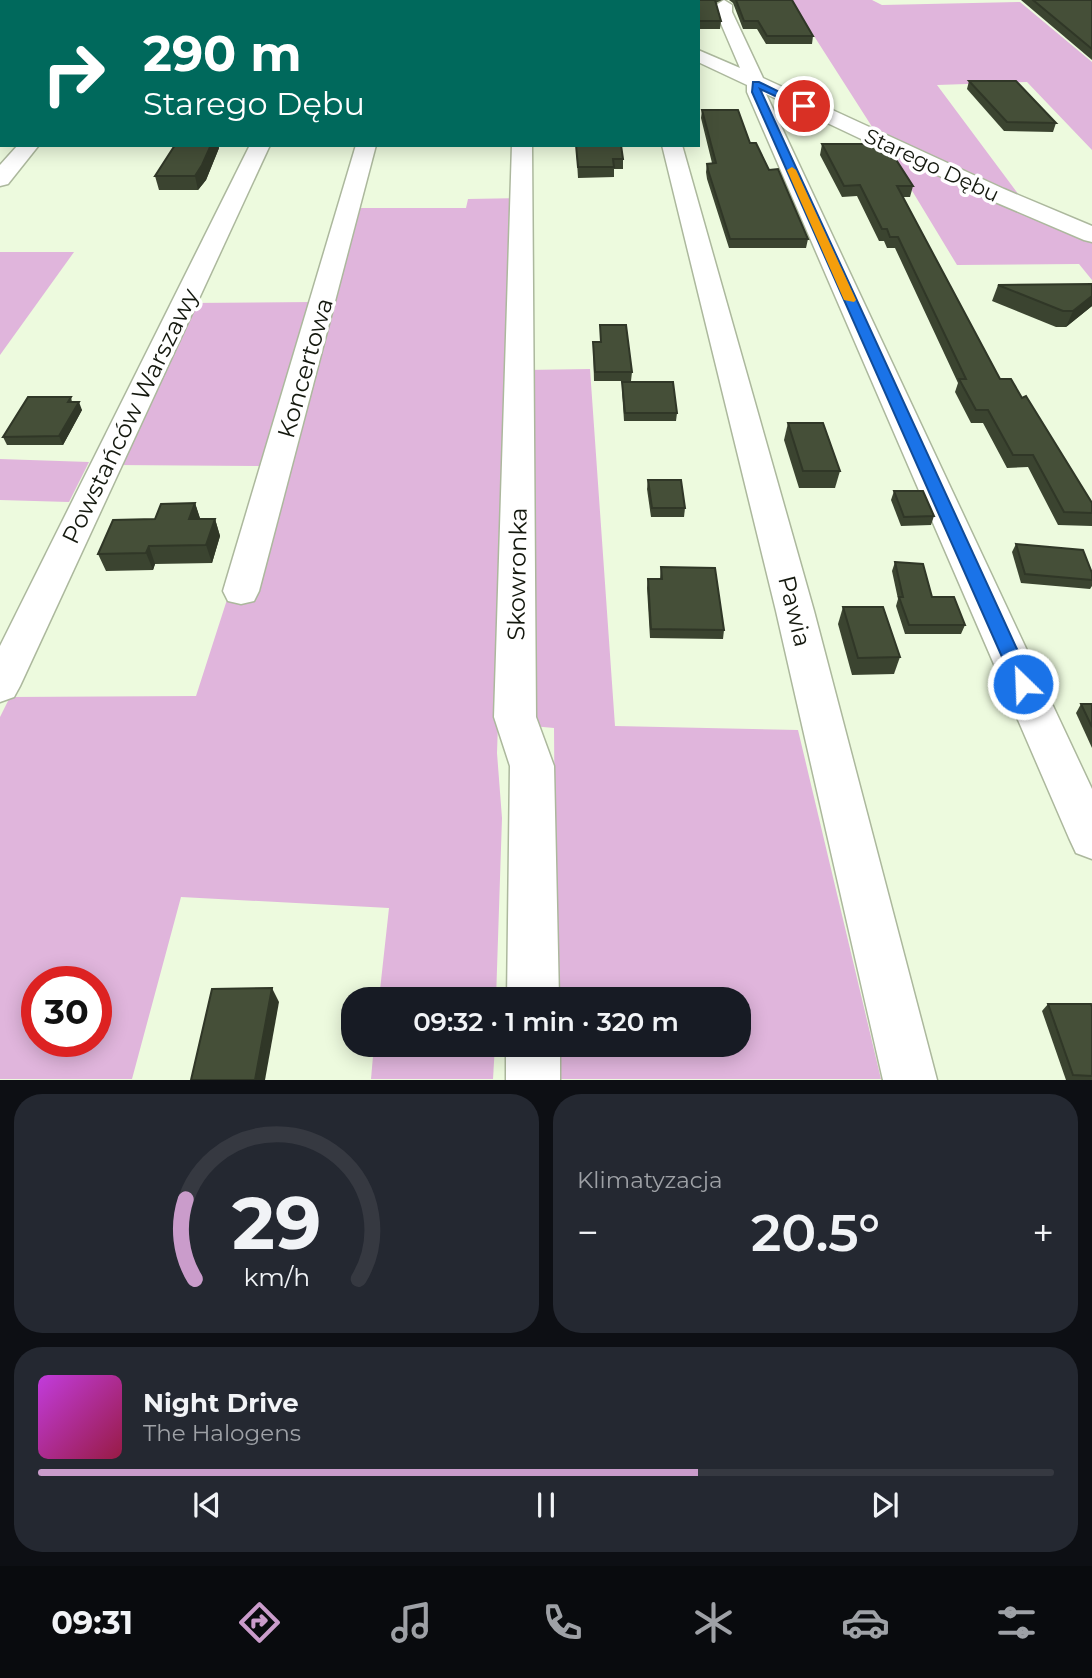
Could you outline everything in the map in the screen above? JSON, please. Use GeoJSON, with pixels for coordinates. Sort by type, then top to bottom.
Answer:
{"type":"FeatureCollection","features":[{"type":"Feature","properties":{"kind":"street"},"geometry":{"type":"LineString","coordinates":[[724,5],[724,12],[756,84],[756,92],[1092,838]]}},
{"type":"Feature","properties":{"kind":"street","name":"Starego Dębu"},"geometry":{"type":"LineString","coordinates":[[700,56],[996,194],[1092,234]]}},
{"type":"Feature","properties":{"kind":"street"},"geometry":{"type":"LineString","coordinates":[[0,179],[27,147]]}},
{"type":"Feature","properties":{"kind":"street","name":"Powstańców Warszawy"},"geometry":{"type":"LineString","coordinates":[[0,687],[259,147]]}},
{"type":"Feature","properties":{"kind":"street","name":"Koncertowa"},"geometry":{"type":"LineString","coordinates":[[241,591],[365,147]]}},
{"type":"Feature","properties":{"kind":"street","name":"Skowronka"},"geometry":{"type":"LineString","coordinates":[[522,147],[515,717],[532,766],[533,987]]}},
{"type":"Feature","properties":{"kind":"street","name":"Pawia"},"geometry":{"type":"LineString","coordinates":[[673,147],[795,611],[910,1080]]}},
{"type":"Feature","properties":{"kind":"street"},"geometry":{"type":"LineString","coordinates":[[533,1057],[533,1080]]}},
{"type":"Feature","properties":{"kind":"shaded area"},"geometry":{"type":"Polygon","coordinates":[[[791,0],[872,0],[882,5],[1020,2],[1092,62],[1092,150],[1027,82],[937,85],[1019,195],[876,133],[791,0]]]}},
{"type":"Feature","properties":{"kind":"shaded area"},"geometry":{"type":"Polygon","coordinates":[[[888,151],[961,188],[1092,242],[1092,280],[1079,264],[957,265],[888,151]]]}},
{"type":"Feature","properties":{"kind":"shaded area"},"geometry":{"type":"Polygon","coordinates":[[[516,198],[497,753],[502,818],[496,987],[380,987],[389,908],[181,897],[132,1079],[0,1079],[0,717],[10,697],[196,696],[353,208],[466,208],[468,199],[516,198]]]}},
{"type":"Feature","properties":{"kind":"shaded area"},"geometry":{"type":"Polygon","coordinates":[[[0,252],[74,252],[0,355],[0,252]]]}},
{"type":"Feature","properties":{"kind":"shaded area"},"geometry":{"type":"Polygon","coordinates":[[[314,302],[268,466],[115,465],[189,303],[314,302]]]}},
{"type":"Feature","properties":{"kind":"shaded area"},"geometry":{"type":"Polygon","coordinates":[[[590,369],[615,726],[798,730],[881,1079],[557,1079],[556,1057],[751,1057],[751,987],[556,987],[554,728],[532,726],[525,370],[590,369]]]}},
{"type":"Feature","properties":{"kind":"shaded area"},"geometry":{"type":"Polygon","coordinates":[[[0,459],[89,462],[69,502],[0,500],[0,459]]]}},
{"type":"Feature","properties":{"kind":"shaded area"},"geometry":{"type":"Polygon","coordinates":[[[373,1057],[494,1057],[493,1079],[371,1079],[373,1057]]]}},
{"type":"Feature","properties":{"kind":"building"},"geometry":{"type":"Polygon","coordinates":[[[700,0],[715,0],[721,21],[700,21],[700,0]]]}},
{"type":"Feature","properties":{"kind":"building"},"geometry":{"type":"Polygon","coordinates":[[[736,0],[792,0],[813,36],[767,36],[758,21],[744,21],[736,0]]]}},
{"type":"Feature","properties":{"kind":"building"},"geometry":{"type":"Polygon","coordinates":[[[1033,0],[1092,0],[1092,49],[1033,0]]]}},
{"type":"Feature","properties":{"kind":"building"},"geometry":{"type":"Polygon","coordinates":[[[969,81],[1016,81],[1056,123],[1007,122],[969,81]]]}},
{"type":"Feature","properties":{"kind":"building"},"geometry":{"type":"Polygon","coordinates":[[[702,110],[738,110],[750,143],[756,143],[769,170],[778,169],[808,239],[730,239],[708,170],[707,164],[716,163],[702,110]]]}},
{"type":"Feature","properties":{"kind":"building"},"geometry":{"type":"Polygon","coordinates":[[[822,144],[886,144],[913,186],[897,186],[1000,379],[1011,379],[1022,398],[1026,396],[1092,503],[1092,513],[1064,512],[1033,455],[1013,455],[988,410],[976,410],[959,379],[966,379],[898,237],[890,237],[887,229],[882,229],[860,185],[844,186],[822,144]]]}},
{"type":"Feature","properties":{"kind":"building"},"geometry":{"type":"Polygon","coordinates":[[[174,147],[210,147],[195,176],[155,176],[174,147]]]}},
{"type":"Feature","properties":{"kind":"building"},"geometry":{"type":"Polygon","coordinates":[[[576,147],[621,147],[623,159],[613,159],[614,167],[578,167],[576,147]]]}},
{"type":"Feature","properties":{"kind":"building"},"geometry":{"type":"Polygon","coordinates":[[[1092,284],[1092,296],[1073,311],[1063,311],[998,285],[1092,284]]]}},
{"type":"Feature","properties":{"kind":"building"},"geometry":{"type":"Polygon","coordinates":[[[600,325],[626,325],[632,372],[595,372],[593,342],[601,342],[600,325]]]}},
{"type":"Feature","properties":{"kind":"building"},"geometry":{"type":"Polygon","coordinates":[[[622,382],[673,382],[677,413],[625,413],[622,382]]]}},
{"type":"Feature","properties":{"kind":"building"},"geometry":{"type":"Polygon","coordinates":[[[28,397],[71,397],[68,402],[79,402],[59,436],[3,437],[28,397]]]}},
{"type":"Feature","properties":{"kind":"building"},"geometry":{"type":"Polygon","coordinates":[[[788,423],[823,423],[840,471],[803,471],[788,423]]]}},
{"type":"Feature","properties":{"kind":"building"},"geometry":{"type":"Polygon","coordinates":[[[648,480],[681,480],[685,508],[652,508],[648,480]]]}},
{"type":"Feature","properties":{"kind":"building"},"geometry":{"type":"Polygon","coordinates":[[[894,491],[923,491],[934,516],[904,517],[894,491]]]}},
{"type":"Feature","properties":{"kind":"building"},"geometry":{"type":"Polygon","coordinates":[[[195,503],[189,519],[215,519],[206,545],[149,546],[146,553],[98,554],[113,520],[155,519],[161,504],[195,503]]]}},
{"type":"Feature","properties":{"kind":"building"},"geometry":{"type":"Polygon","coordinates":[[[1016,544],[1083,550],[1092,580],[1025,574],[1016,544]]]}},
{"type":"Feature","properties":{"kind":"building"},"geometry":{"type":"Polygon","coordinates":[[[895,562],[923,564],[932,597],[954,597],[965,625],[909,625],[899,597],[903,597],[895,562]]]}},
{"type":"Feature","properties":{"kind":"building"},"geometry":{"type":"Polygon","coordinates":[[[661,567],[715,568],[724,630],[651,629],[648,579],[662,579],[661,567]]]}},
{"type":"Feature","properties":{"kind":"building"},"geometry":{"type":"Polygon","coordinates":[[[843,607],[883,607],[900,657],[858,658],[843,607]]]}},
{"type":"Feature","properties":{"kind":"building"},"geometry":{"type":"Polygon","coordinates":[[[1081,704],[1092,704],[1092,727],[1081,704]]]}},
{"type":"Feature","properties":{"kind":"building"},"geometry":{"type":"Polygon","coordinates":[[[272,988],[255,1080],[191,1080],[212,989],[272,988]]]}},
{"type":"Feature","properties":{"kind":"building"},"geometry":{"type":"Polygon","coordinates":[[[1048,1004],[1091,1004],[1092,1076],[1073,1075],[1048,1004]]]}},
{"type":"Feature","properties":{"kind":"slow traffic"},"geometry":{"type":"LineString","coordinates":[[792,170],[850,300]]}},
{"type":"Feature","properties":{"kind":"route"},"geometry":{"type":"LineString","coordinates":[[804,106],[756,84],[756,92],[1023,684]]}}]}
